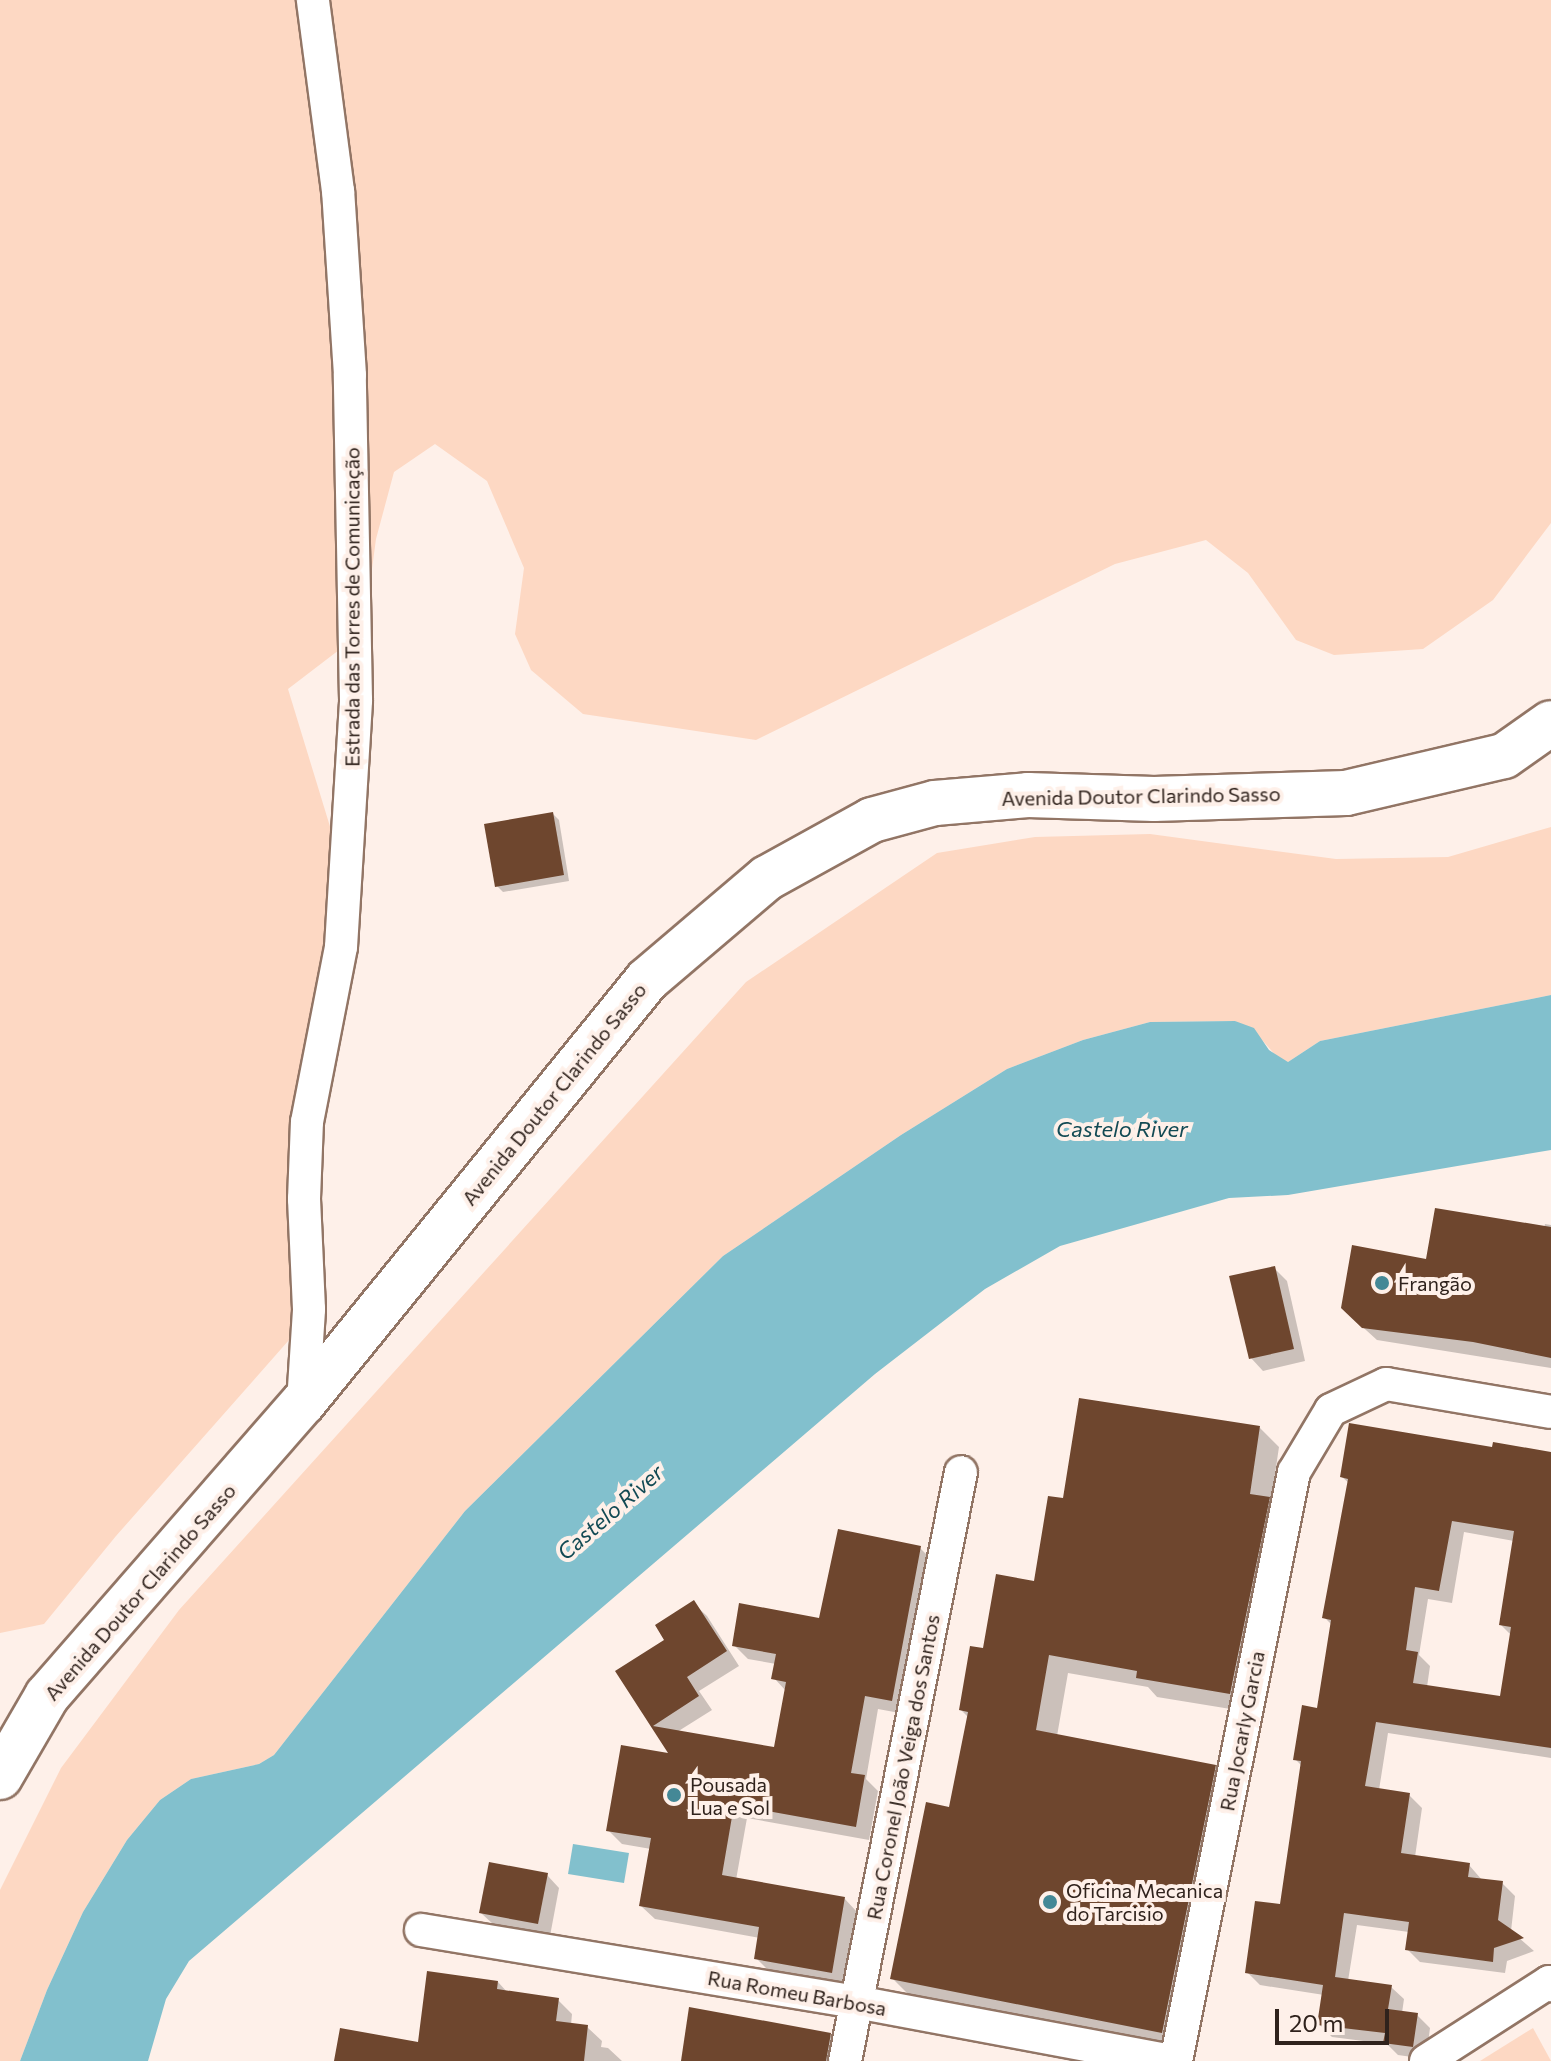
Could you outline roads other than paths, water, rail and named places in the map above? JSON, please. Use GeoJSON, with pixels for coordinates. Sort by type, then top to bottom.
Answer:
{"type":"FeatureCollection","features":[{"type":"Feature","properties":{"kind":"main road","name":"Avenida Doutor Clarindo Sasso"},"geometry":{"type":"LineString","coordinates":[[0,1777],[47,1696],[303,1403],[647,980],[767,878],[872,820],[935,803],[1028,795],[1154,799],[1346,793],[1504,756],[1551,723]]}},
{"type":"Feature","properties":{"kind":"street","name":"Estrada das Torres de Comunicação"},"geometry":{"type":"LineString","coordinates":[[303,1403],[309,1309],[304,1199],[307,1122],[341,947],[356,700],[349,359],[338,191],[313,0]]}},
{"type":"Feature","properties":{"kind":"street","name":"Rua Jocarly Garcia"},"geometry":{"type":"LineString","coordinates":[[1174,2061],[1294,1472],[1331,1410],[1386,1384],[1551,1412]]}},
{"type":"Feature","properties":{"kind":"street","name":"Rua Coronel João Veiga dos Santos"},"geometry":{"type":"LineString","coordinates":[[845,2061],[961,1472]]}},
{"type":"Feature","properties":{"kind":"street","name":"Rua Romeu Barbosa"},"geometry":{"type":"LineString","coordinates":[[421,1930],[856,2002],[1174,2061]]}},
{"type":"Feature","properties":{"kind":"street"},"geometry":{"type":"LineString","coordinates":[[1426,2061],[1550,1979]]}},
{"type":"Feature","properties":{"kind":"water","name":"Castelo River"},"geometry":{"type":"Polygon","coordinates":[[[1551,995],[1551,1150],[1288,1195],[1229,1198],[1060,1246],[985,1289],[875,1374],[189,1961],[166,1999],[148,2061],[20,2061],[47,1990],[83,1912],[127,1840],[160,1800],[191,1779],[259,1764],[274,1755],[465,1511],[723,1256],[901,1135],[1007,1069],[1083,1040],[1150,1022],[1235,1021],[1254,1028],[1269,1050],[1288,1062],[1320,1041],[1551,995]]]}},
{"type":"Feature","properties":{"kind":"water"},"geometry":{"type":"Polygon","coordinates":[[[573,1844],[629,1853],[624,1883],[568,1874],[573,1844]]]}},
{"type":"Feature","properties":{"kind":"place","name":"Frangão"},"geometry":{"type":"Point","coordinates":[1382,1283]}},
{"type":"Feature","properties":{"kind":"place","name":"Pousada Lua e Sol"},"geometry":{"type":"Point","coordinates":[674,1795]}},
{"type":"Feature","properties":{"kind":"place","name":"Oficina Mecanica do Tarcisio"},"geometry":{"type":"Point","coordinates":[1050,1902]}}]}
